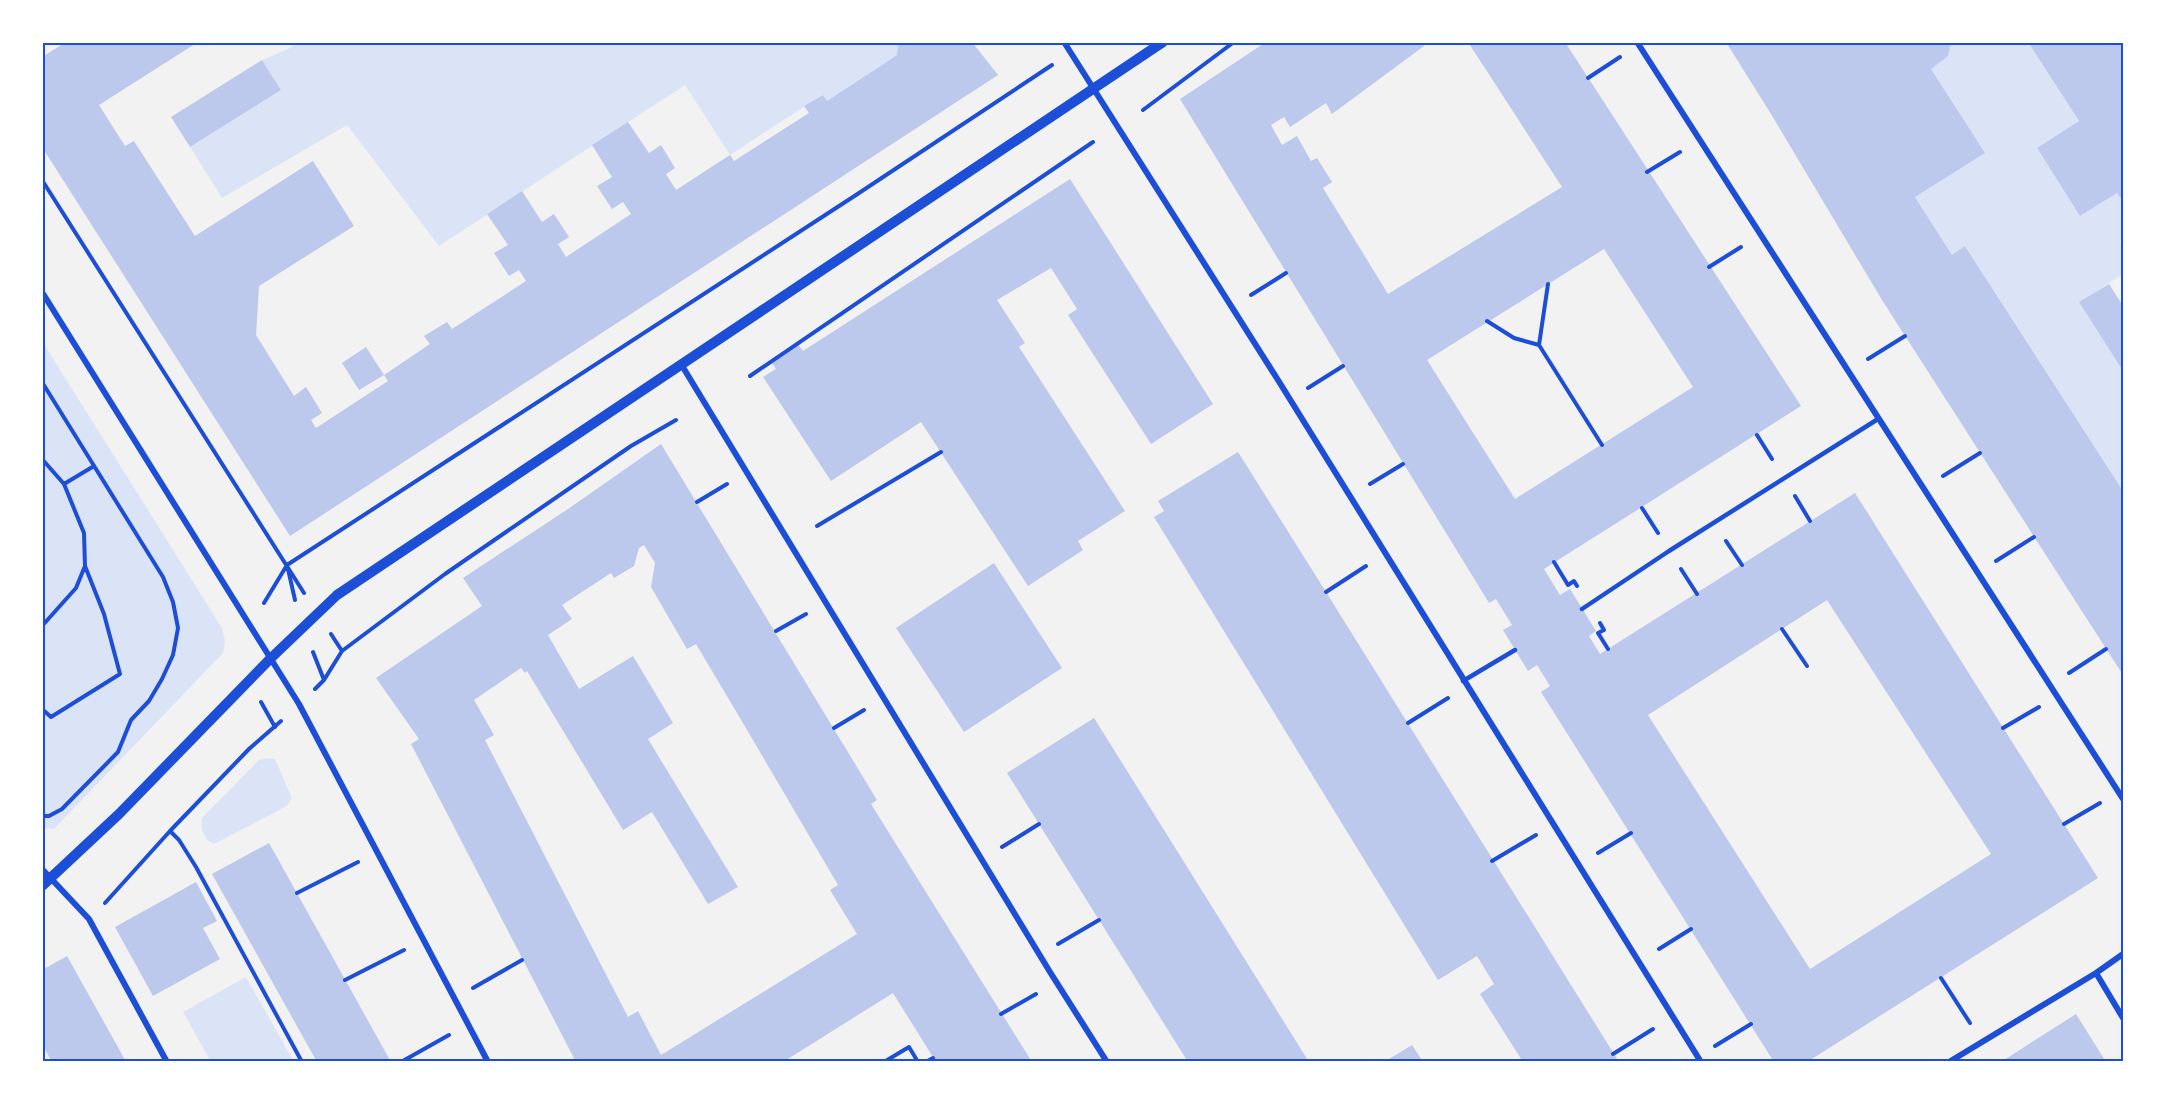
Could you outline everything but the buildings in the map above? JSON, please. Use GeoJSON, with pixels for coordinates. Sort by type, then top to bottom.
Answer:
{"type":"FeatureCollection","features":[{"type":"Feature","properties":{"kind":"street"},"geometry":{"type":"LineString","coordinates":[[1064,42],[1290,399],[1700,1059]]}},
{"type":"Feature","properties":{"kind":"street"},"geometry":{"type":"LineString","coordinates":[[46,882],[119,814],[270,658],[337,595],[1163,42]]}},
{"type":"Feature","properties":{"kind":"street"},"geometry":{"type":"LineString","coordinates":[[1638,43],[2123,799]]}},
{"type":"Feature","properties":{"kind":"street"},"geometry":{"type":"LineString","coordinates":[[42,292],[299,704],[488,1062]]}},
{"type":"Feature","properties":{"kind":"street"},"geometry":{"type":"LineString","coordinates":[[681,364],[1107,1062]]}},
{"type":"Feature","properties":{"kind":"street"},"geometry":{"type":"LineString","coordinates":[[42,869],[46,882],[88,919],[168,1062]]}},
{"type":"Feature","properties":{"kind":"street"},"geometry":{"type":"LineString","coordinates":[[1949,1062],[2096,973],[2123,954]]}},
{"type":"Feature","properties":{"kind":"street"},"geometry":{"type":"LineString","coordinates":[[2096,973],[2123,1018]]}},
{"type":"Feature","properties":{"kind":"lane"},"geometry":{"type":"LineString","coordinates":[[1582,609],[1669,551],[1878,419]]}},
{"type":"Feature","properties":{"kind":"lane"},"geometry":{"type":"LineString","coordinates":[[1465,684],[1515,650]]}},
{"type":"Feature","properties":{"kind":"path"},"geometry":{"type":"LineString","coordinates":[[1143,110],[1234,42]]}},
{"type":"Feature","properties":{"kind":"path"},"geometry":{"type":"LineString","coordinates":[[1588,78],[1638,43]]}},
{"type":"Feature","properties":{"kind":"path"},"geometry":{"type":"LineString","coordinates":[[42,180],[287,566],[1072,52]]}},
{"type":"Feature","properties":{"kind":"path"},"geometry":{"type":"LineString","coordinates":[[1647,172],[1700,139]]}},
{"type":"Feature","properties":{"kind":"path"},"geometry":{"type":"LineString","coordinates":[[750,376],[1093,142]]}},
{"type":"Feature","properties":{"kind":"path"},"geometry":{"type":"LineString","coordinates":[[1709,267],[1761,235]]}},
{"type":"Feature","properties":{"kind":"path"},"geometry":{"type":"LineString","coordinates":[[1232,307],[1286,273]]}},
{"type":"Feature","properties":{"kind":"path"},"geometry":{"type":"LineString","coordinates":[[1548,284],[1539,345],[1602,445]]}},
{"type":"Feature","properties":{"kind":"path"},"geometry":{"type":"LineString","coordinates":[[1487,321],[1514,338],[1539,345]]}},
{"type":"Feature","properties":{"kind":"path"},"geometry":{"type":"LineString","coordinates":[[1848,372],[1905,336]]}},
{"type":"Feature","properties":{"kind":"path"},"geometry":{"type":"LineString","coordinates":[[1290,399],[1343,366]]}},
{"type":"Feature","properties":{"kind":"path"},"geometry":{"type":"LineString","coordinates":[[42,382],[163,577],[173,602],[178,628],[173,655],[162,680],[149,700],[131,720],[118,752],[62,809],[49,816],[42,816]]}},
{"type":"Feature","properties":{"kind":"path"},"geometry":{"type":"LineString","coordinates":[[105,904],[170,831],[249,749],[324,680],[342,651],[445,574],[631,446],[676,420]]}},
{"type":"Feature","properties":{"kind":"path"},"geometry":{"type":"LineString","coordinates":[[1757,435],[1810,521]]}},
{"type":"Feature","properties":{"kind":"path"},"geometry":{"type":"LineString","coordinates":[[817,526],[940,452]]}},
{"type":"Feature","properties":{"kind":"path"},"geometry":{"type":"LineString","coordinates":[[1923,489],[1980,453]]}},
{"type":"Feature","properties":{"kind":"path"},"geometry":{"type":"LineString","coordinates":[[42,459],[64,484],[84,533],[85,566],[104,614],[120,674],[51,717],[42,709]]}},
{"type":"Feature","properties":{"kind":"path"},"geometry":{"type":"LineString","coordinates":[[1350,497],[1403,464]]}},
{"type":"Feature","properties":{"kind":"path"},"geometry":{"type":"LineString","coordinates":[[64,484],[94,466]]}},
{"type":"Feature","properties":{"kind":"path"},"geometry":{"type":"LineString","coordinates":[[697,502],[746,471]]}},
{"type":"Feature","properties":{"kind":"path"},"geometry":{"type":"LineString","coordinates":[[1642,508],[1696,594]]}},
{"type":"Feature","properties":{"kind":"path"},"geometry":{"type":"LineString","coordinates":[[1714,523],[1742,565]]}},
{"type":"Feature","properties":{"kind":"path"},"geometry":{"type":"LineString","coordinates":[[1977,572],[2034,537]]}},
{"type":"Feature","properties":{"kind":"path"},"geometry":{"type":"LineString","coordinates":[[1326,592],[1386,555]]}},
{"type":"Feature","properties":{"kind":"path"},"geometry":{"type":"LineString","coordinates":[[1554,562],[1568,585],[1574,581],[1589,604]]}},
{"type":"Feature","properties":{"kind":"path"},"geometry":{"type":"LineString","coordinates":[[42,626],[76,588],[85,566]]}},
{"type":"Feature","properties":{"kind":"path"},"geometry":{"type":"LineString","coordinates":[[776,631],[826,602]]}},
{"type":"Feature","properties":{"kind":"path"},"geometry":{"type":"LineString","coordinates":[[1782,629],[1807,666]]}},
{"type":"Feature","properties":{"kind":"path"},"geometry":{"type":"LineString","coordinates":[[2049,684],[2106,649]]}},
{"type":"Feature","properties":{"kind":"path"},"geometry":{"type":"LineString","coordinates":[[1408,723],[1465,684]]}},
{"type":"Feature","properties":{"kind":"path"},"geometry":{"type":"LineString","coordinates":[[834,728],[884,698]]}},
{"type":"Feature","properties":{"kind":"path"},"geometry":{"type":"LineString","coordinates":[[2003,728],[2034,710]]}},
{"type":"Feature","properties":{"kind":"path"},"geometry":{"type":"LineString","coordinates":[[2064,824],[2093,806]]}},
{"type":"Feature","properties":{"kind":"path"},"geometry":{"type":"LineString","coordinates":[[982,859],[1039,824]]}},
{"type":"Feature","properties":{"kind":"path"},"geometry":{"type":"LineString","coordinates":[[1492,861],[1554,825]]}},
{"type":"Feature","properties":{"kind":"path"},"geometry":{"type":"LineString","coordinates":[[170,831],[179,840],[196,867],[302,1062]]}},
{"type":"Feature","properties":{"kind":"path"},"geometry":{"type":"LineString","coordinates":[[1578,865],[1631,833]]}},
{"type":"Feature","properties":{"kind":"path"},"geometry":{"type":"LineString","coordinates":[[297,893],[377,852]]}},
{"type":"Feature","properties":{"kind":"path"},"geometry":{"type":"LineString","coordinates":[[1040,955],[1099,920]]}},
{"type":"Feature","properties":{"kind":"path"},"geometry":{"type":"LineString","coordinates":[[1639,962],[1691,929]]}},
{"type":"Feature","properties":{"kind":"path"},"geometry":{"type":"LineString","coordinates":[[345,980],[423,940]]}},
{"type":"Feature","properties":{"kind":"path"},"geometry":{"type":"LineString","coordinates":[[483,983],[522,960]]}},
{"type":"Feature","properties":{"kind":"path"},"geometry":{"type":"LineString","coordinates":[[1941,978],[1982,1042]]}},
{"type":"Feature","properties":{"kind":"path"},"geometry":{"type":"LineString","coordinates":[[1001,1014],[1037,993]]}},
{"type":"Feature","properties":{"kind":"path"},"geometry":{"type":"LineString","coordinates":[[1613,1054],[1673,1016]]}},
{"type":"Feature","properties":{"kind":"path"},"geometry":{"type":"LineString","coordinates":[[1700,1059],[1750,1024]]}},
{"type":"Feature","properties":{"kind":"path"},"geometry":{"type":"LineString","coordinates":[[401,1062],[468,1025]]}},
{"type":"Feature","properties":{"kind":"path"},"geometry":{"type":"LineString","coordinates":[[884,1062],[909,1047],[918,1062]]}},
{"type":"Feature","properties":{"kind":"path"},"geometry":{"type":"LineString","coordinates":[[926,1062],[933,1058]]}},
{"type":"Feature","properties":{"kind":"shaded area"},"geometry":{"type":"Polygon","coordinates":[[[300,42],[895,42],[898,45],[897,55],[827,101],[822,95],[730,155],[685,85],[439,246],[347,125],[222,198],[190,147],[281,90],[262,60],[300,42]]]}},
{"type":"Feature","properties":{"kind":"shaded area"},"geometry":{"type":"Polygon","coordinates":[[[1951,42],[2028,42],[2079,121],[2037,148],[2080,216],[2117,193],[2123,202],[2123,238],[2120,241],[2123,246],[2123,274],[2080,302],[2123,371],[2123,491],[1966,247],[1952,255],[1915,197],[1984,152],[1931,69],[1951,42]]]}},
{"type":"Feature","properties":{"kind":"shaded area"},"geometry":{"type":"Polygon","coordinates":[[[42,341],[222,628],[225,641],[223,653],[54,829],[42,827],[42,341]]]}},
{"type":"Feature","properties":{"kind":"shaded area"},"geometry":{"type":"Polygon","coordinates":[[[275,759],[292,798],[287,806],[214,844],[210,842],[204,833],[202,818],[259,760],[275,759]]]}},
{"type":"Feature","properties":{"kind":"shaded area"},"geometry":{"type":"Polygon","coordinates":[[[246,977],[294,1062],[211,1062],[183,1012],[246,977]]]}}]}
